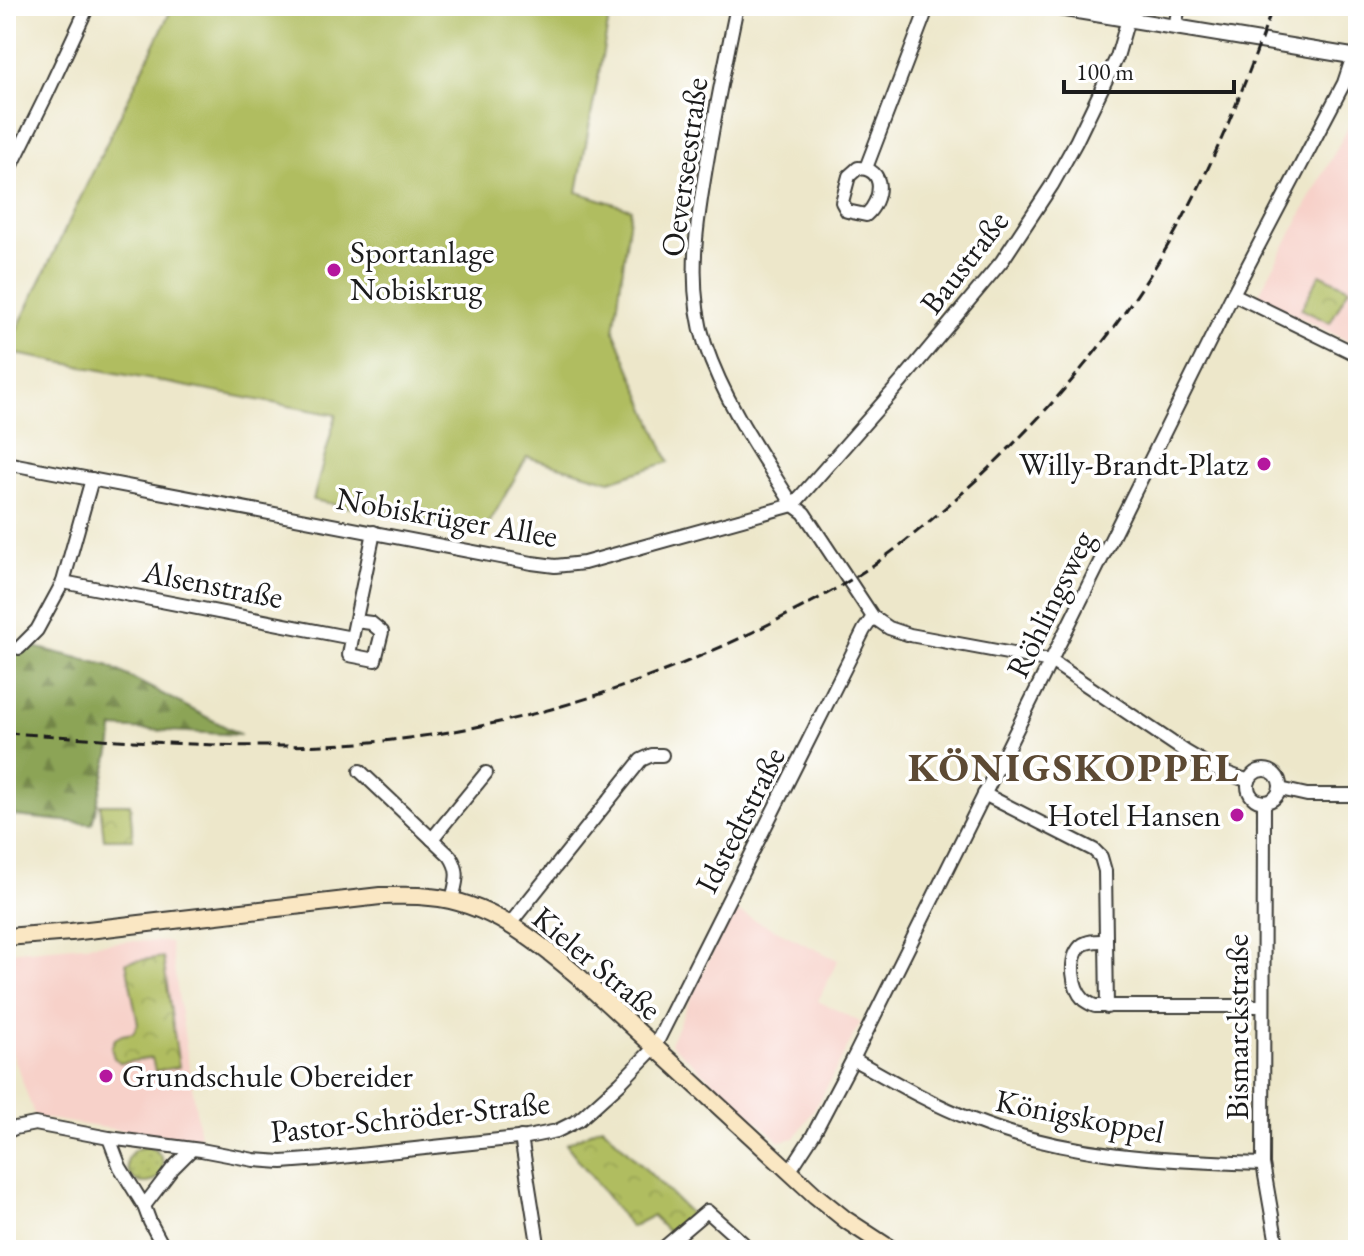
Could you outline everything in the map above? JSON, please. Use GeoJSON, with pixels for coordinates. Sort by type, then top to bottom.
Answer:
{"type":"FeatureCollection","features":[{"type":"Feature","properties":{"kind":"main road","name":"Kieler Straße"},"geometry":{"type":"LineString","coordinates":[[6,937],[380,896],[431,897],[481,910],[540,944],[789,1172],[846,1220],[892,1250]]}},
{"type":"Feature","properties":{"kind":"street"},"geometry":{"type":"LineString","coordinates":[[6,177],[88,6]]}},
{"type":"Feature","properties":{"kind":"street","name":"Oeverseestraße"},"geometry":{"type":"LineString","coordinates":[[737,6],[703,183],[694,246],[695,288],[704,341],[720,383],[741,423],[793,505]]}},
{"type":"Feature","properties":{"kind":"street"},"geometry":{"type":"LineString","coordinates":[[866,168],[928,6]]}},
{"type":"Feature","properties":{"kind":"street"},"geometry":{"type":"LineString","coordinates":[[1047,6],[1355,57]]}},
{"type":"Feature","properties":{"kind":"street"},"geometry":{"type":"LineString","coordinates":[[1175,27],[1179,6]]}},
{"type":"Feature","properties":{"kind":"street","name":"Baustraße"},"geometry":{"type":"LineString","coordinates":[[793,505],[1002,261],[1076,142],[1117,57],[1128,19]]}},
{"type":"Feature","properties":{"kind":"street","name":"Röhlingsweg"},"geometry":{"type":"LineString","coordinates":[[789,1172],[813,1135],[853,1059],[1233,294],[1355,57]]}},
{"type":"Feature","properties":{"kind":"street"},"geometry":{"type":"LineString","coordinates":[[1233,294],[1358,355]]}},
{"type":"Feature","properties":{"kind":"street","name":"Nobiskrüger Allee"},"geometry":{"type":"LineString","coordinates":[[6,463],[555,566],[584,563],[793,505]]}},
{"type":"Feature","properties":{"kind":"street"},"geometry":{"type":"LineString","coordinates":[[19,648],[37,630],[63,582],[92,479]]}},
{"type":"Feature","properties":{"kind":"street"},"geometry":{"type":"LineString","coordinates":[[793,505],[804,513],[873,617],[889,628],[910,635],[1051,661],[1186,752],[1215,769],[1249,781]]}},
{"type":"Feature","properties":{"kind":"street"},"geometry":{"type":"LineString","coordinates":[[356,621],[371,623],[382,632],[375,660],[349,655],[374,532]]}},
{"type":"Feature","properties":{"kind":"street","name":"Alsenstraße"},"geometry":{"type":"LineString","coordinates":[[63,582],[352,638]]}},
{"type":"Feature","properties":{"kind":"street","name":"Idstedtstraße"},"geometry":{"type":"LineString","coordinates":[[654,1048],[873,617]]}},
{"type":"Feature","properties":{"kind":"street"},"geometry":{"type":"LineString","coordinates":[[509,925],[641,760],[662,755]]}},
{"type":"Feature","properties":{"kind":"street"},"geometry":{"type":"LineString","coordinates":[[1269,770],[1279,780],[1280,789],[1273,801],[1258,802],[1250,795],[1249,781],[1258,771],[1269,770]]}},
{"type":"Feature","properties":{"kind":"street"},"geometry":{"type":"LineString","coordinates":[[360,771],[457,865],[452,900]]}},
{"type":"Feature","properties":{"kind":"street"},"geometry":{"type":"LineString","coordinates":[[432,839],[486,773]]}},
{"type":"Feature","properties":{"kind":"street"},"geometry":{"type":"LineString","coordinates":[[1280,789],[1307,795],[1358,795]]}},
{"type":"Feature","properties":{"kind":"street"},"geometry":{"type":"LineString","coordinates":[[984,794],[1094,850],[1101,857],[1105,871],[1107,1007]]}},
{"type":"Feature","properties":{"kind":"street","name":"Bismarckstraße"},"geometry":{"type":"LineString","coordinates":[[1264,803],[1263,1164],[1278,1250]]}},
{"type":"Feature","properties":{"kind":"street"},"geometry":{"type":"LineString","coordinates":[[1106,941],[1091,941],[1081,946],[1074,958],[1073,972],[1078,991],[1085,1001],[1095,1006],[1262,1006]]}},
{"type":"Feature","properties":{"kind":"street","name":"Pastor-Schröder-Straße"},"geometry":{"type":"LineString","coordinates":[[6,1132],[35,1124],[109,1138],[282,1162],[521,1137],[557,1131],[579,1120],[654,1048]]}},
{"type":"Feature","properties":{"kind":"street","name":"Königskoppel"},"geometry":{"type":"LineString","coordinates":[[853,1059],[920,1097],[975,1121],[1030,1138],[1107,1155],[1176,1162],[1263,1164]]}},
{"type":"Feature","properties":{"kind":"street"},"geometry":{"type":"LineString","coordinates":[[521,1137],[539,1250]]}},
{"type":"Feature","properties":{"kind":"street"},"geometry":{"type":"LineString","coordinates":[[109,1138],[120,1167],[144,1206],[165,1250]]}},
{"type":"Feature","properties":{"kind":"street"},"geometry":{"type":"LineString","coordinates":[[144,1206],[191,1150]]}},
{"type":"Feature","properties":{"kind":"street"},"geometry":{"type":"LineString","coordinates":[[661,1250],[707,1211],[743,1243]]}},
{"type":"Feature","properties":{"kind":"shaded area"},"geometry":{"type":"Polygon","coordinates":[[[1358,109],[1358,346],[1257,297],[1358,109]]]}},
{"type":"Feature","properties":{"kind":"shaded area"},"geometry":{"type":"Polygon","coordinates":[[[732,909],[838,960],[818,1001],[861,1022],[821,1098],[795,1138],[779,1141],[670,1043],[732,909]]]}},
{"type":"Feature","properties":{"kind":"shaded area","name":"Grundschule Obereider"},"geometry":{"type":"Polygon","coordinates":[[[130,941],[170,942],[201,1143],[35,1117],[6,1035],[6,952],[130,941]]]}},
{"type":"Feature","properties":{"kind":"green space","name":"Sportanlage Nobiskrug"},"geometry":{"type":"Polygon","coordinates":[[[173,6],[541,6],[609,19],[577,192],[631,209],[614,331],[669,462],[610,481],[527,457],[483,534],[313,500],[336,415],[6,352],[173,6]]]}},
{"type":"Feature","properties":{"kind":"green space"},"geometry":{"type":"Polygon","coordinates":[[[1320,274],[1349,288],[1330,323],[1301,309],[1320,274]]]}},
{"type":"Feature","properties":{"kind":"green space"},"geometry":{"type":"Polygon","coordinates":[[[6,640],[107,665],[241,735],[113,728],[112,744],[92,824],[6,815],[6,640]]]}},
{"type":"Feature","properties":{"kind":"green space"},"geometry":{"type":"Polygon","coordinates":[[[100,804],[130,804],[133,839],[104,839],[100,804]]]}},
{"type":"Feature","properties":{"kind":"green space"},"geometry":{"type":"Polygon","coordinates":[[[163,957],[179,1067],[155,1071],[152,1058],[121,1063],[114,1058],[111,1048],[115,1039],[133,1033],[138,1024],[126,962],[163,957]]]}},
{"type":"Feature","properties":{"kind":"green space"},"geometry":{"type":"Polygon","coordinates":[[[602,1126],[691,1214],[668,1232],[652,1216],[631,1227],[566,1144],[602,1126]]]}},
{"type":"Feature","properties":{"kind":"green space"},"geometry":{"type":"Polygon","coordinates":[[[145,1147],[158,1152],[163,1165],[158,1178],[145,1183],[132,1178],[127,1165],[132,1152],[145,1147]]]}},
{"type":"Feature","properties":{"kind":"railway"},"geometry":{"type":"LineString","coordinates":[[6,733],[248,746],[344,744],[439,734],[532,714],[622,687],[710,652],[838,587],[902,543],[988,469],[1067,386],[1115,326],[1158,262],[1208,169],[1273,6]]}},
{"type":"Feature","properties":{"kind":"place","name":"Sportanlage Nobiskrug"},"geometry":{"type":"Point","coordinates":[334,270]}},
{"type":"Feature","properties":{"kind":"place","name":"Willy-Brandt-Platz"},"geometry":{"type":"Point","coordinates":[1264,464]}},
{"type":"Feature","properties":{"kind":"place","name":"Hotel Hansen"},"geometry":{"type":"Point","coordinates":[1237,815]}},
{"type":"Feature","properties":{"kind":"place","name":"Grundschule Obereider"},"geometry":{"type":"Point","coordinates":[106,1076]}},
{"type":"Feature","properties":{"kind":"district","name":"KÖNIGSKOPPEL"},"geometry":{"type":"Point","coordinates":[1074,767]}}]}
